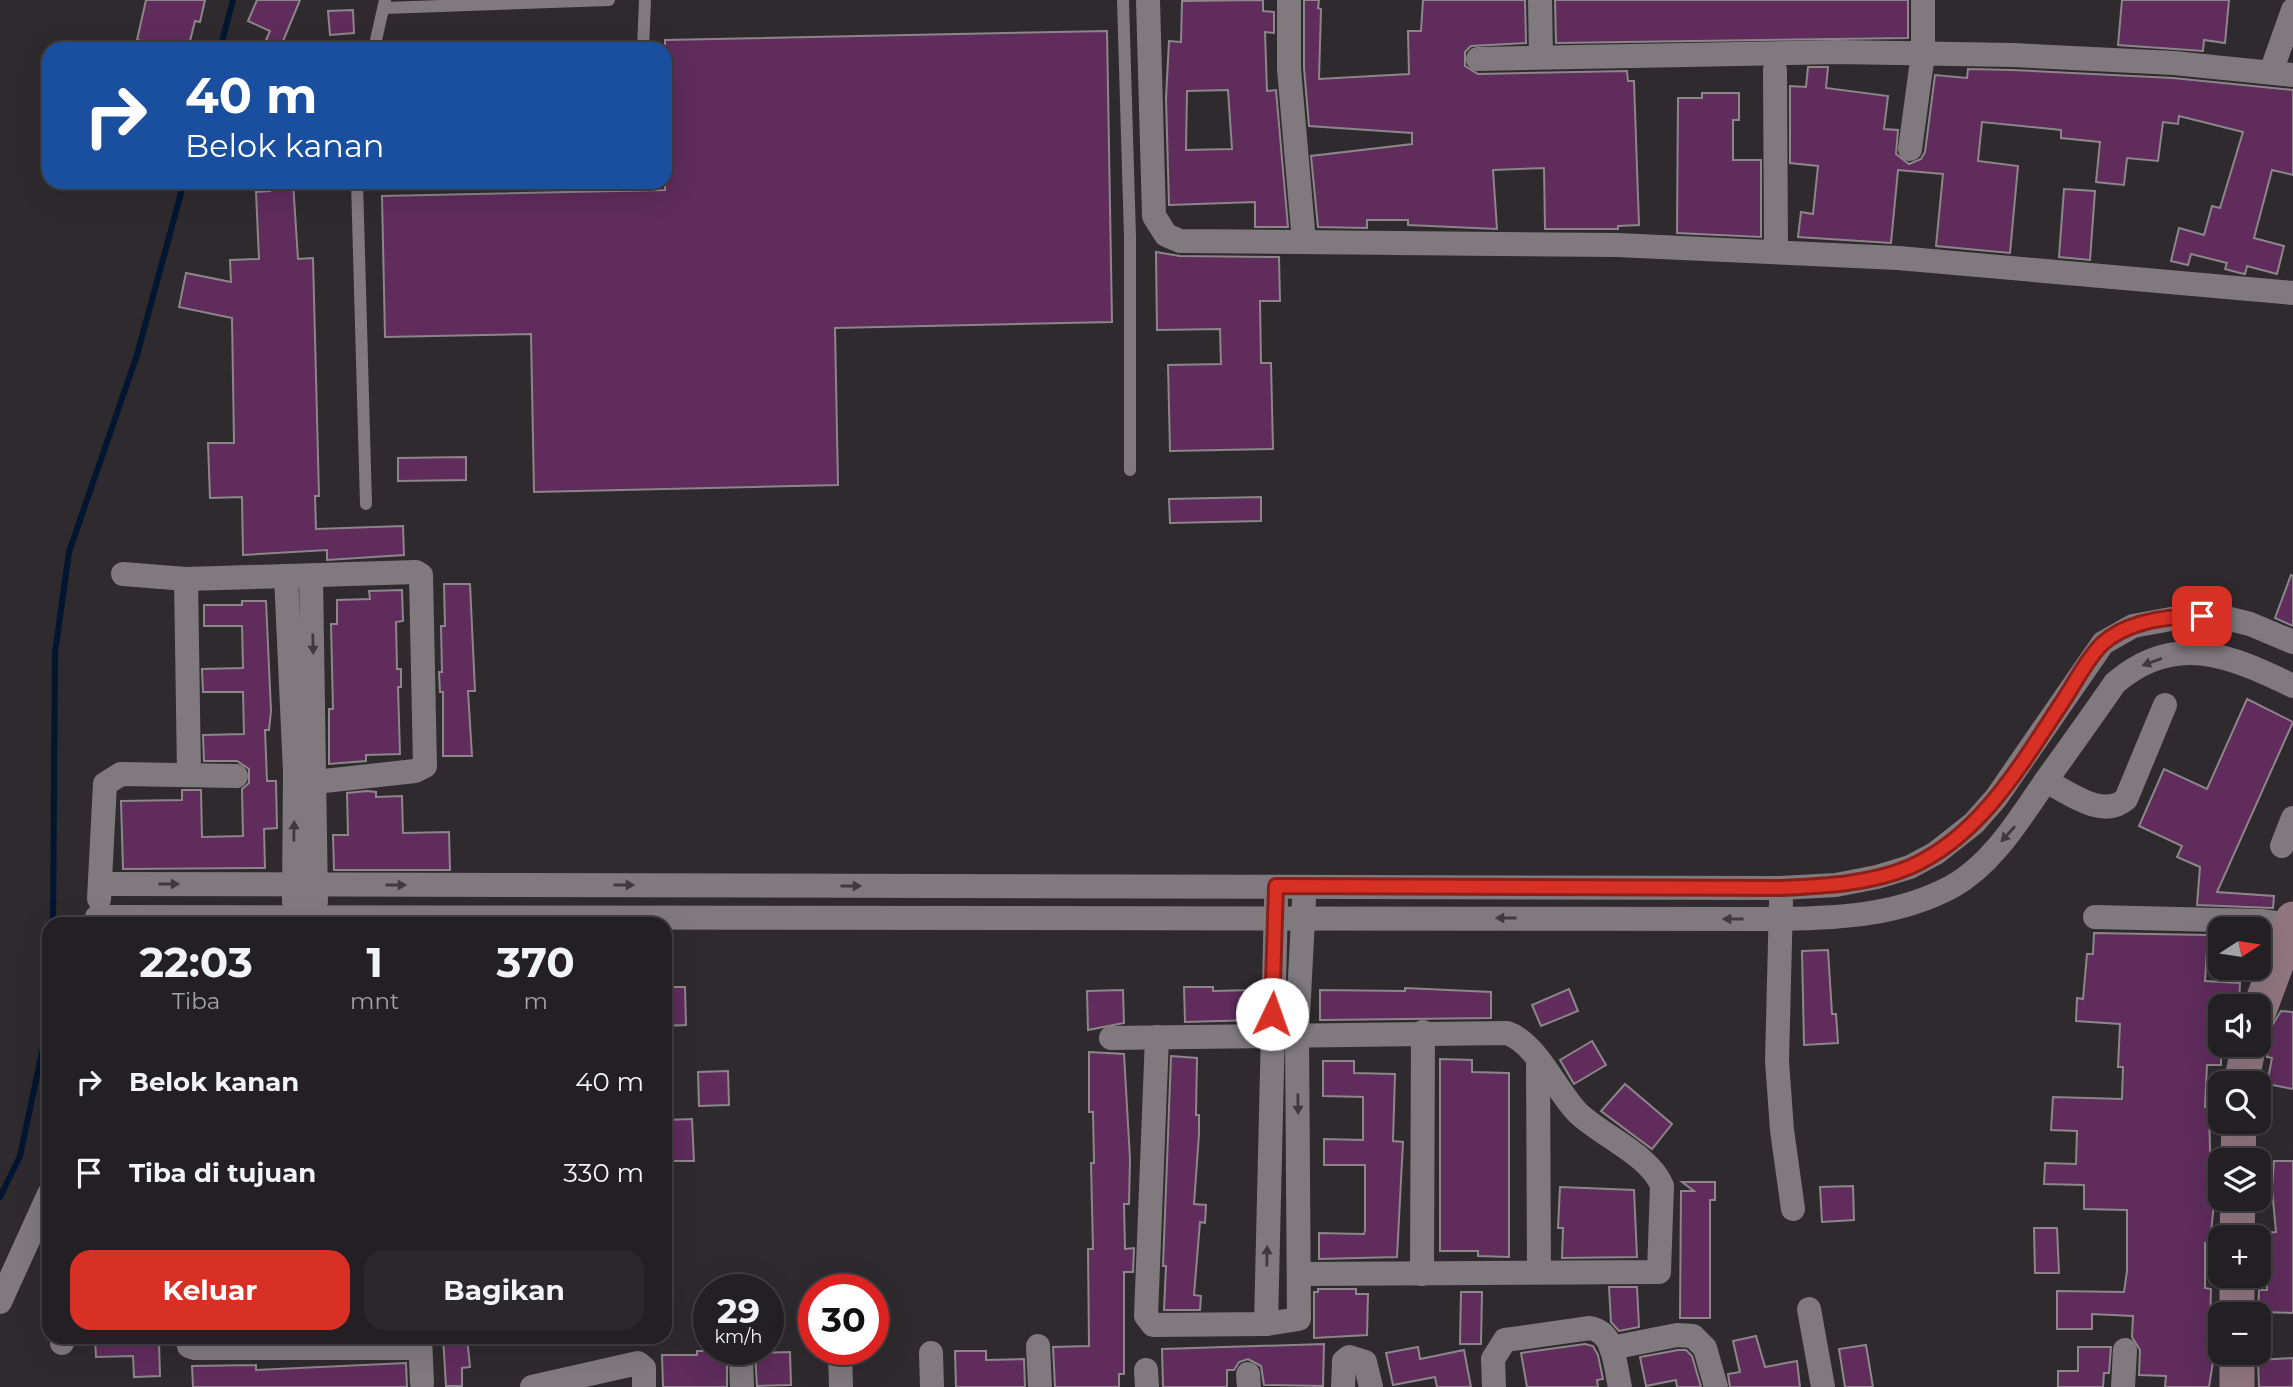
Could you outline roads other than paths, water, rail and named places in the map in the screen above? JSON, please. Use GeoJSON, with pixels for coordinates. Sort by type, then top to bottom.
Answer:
{"type":"FeatureCollection","features":[{"type":"Feature","properties":{"kind":"street"},"geometry":{"type":"LineString","coordinates":[[1149,0],[1154,216],[1159,228],[1166,235],[1180,241],[1616,245],[1776,252],[1898,258],[2293,293]]}},
{"type":"Feature","properties":{"kind":"street"},"geometry":{"type":"LineString","coordinates":[[1289,0],[1289,69],[1304,242]]}},
{"type":"Feature","properties":{"kind":"street"},"geometry":{"type":"LineString","coordinates":[[1540,0],[1541,57]]}},
{"type":"Feature","properties":{"kind":"street"},"geometry":{"type":"LineString","coordinates":[[1910,149],[1923,54],[1923,0]]}},
{"type":"Feature","properties":{"kind":"street"},"geometry":{"type":"LineString","coordinates":[[1478,59],[1923,54],[2174,63],[2282,74],[2293,9]]}},
{"type":"Feature","properties":{"kind":"street"},"geometry":{"type":"LineString","coordinates":[[1774,70],[1776,252]]}},
{"type":"Feature","properties":{"kind":"street"},"geometry":{"type":"LineString","coordinates":[[123,574],[186,579],[416,572],[421,575],[427,760],[421,770],[315,782]]}},
{"type":"Feature","properties":{"kind":"street"},"geometry":{"type":"LineString","coordinates":[[286,576],[305,917]]}},
{"type":"Feature","properties":{"kind":"street"},"geometry":{"type":"LineString","coordinates":[[304,885],[315,782],[312,576]]}},
{"type":"Feature","properties":{"kind":"street"},"geometry":{"type":"LineString","coordinates":[[186,579],[189,773]]}},
{"type":"Feature","properties":{"kind":"street"},"geometry":{"type":"LineString","coordinates":[[100,884],[1780,888],[1836,885],[1910,867],[1936,853],[1974,823],[1996,798],[2103,643],[2133,626],[2187,616],[2218,616],[2282,638],[2257,670]]}},
{"type":"Feature","properties":{"kind":"street"},"geometry":{"type":"LineString","coordinates":[[672,918],[1782,919],[1854,916],[1893,909],[1954,885],[1972,872],[2008,834],[2115,683],[2129,671],[2171,655],[2206,652],[2293,686]]}},
{"type":"Feature","properties":{"kind":"street"},"geometry":{"type":"LineString","coordinates":[[2062,702],[2088,721]]}},
{"type":"Feature","properties":{"kind":"street"},"geometry":{"type":"LineString","coordinates":[[2046,781],[2098,806],[2119,805],[2126,799],[2165,705]]}},
{"type":"Feature","properties":{"kind":"street"},"geometry":{"type":"LineString","coordinates":[[97,917],[105,784],[121,774],[189,773],[236,776]]}},
{"type":"Feature","properties":{"kind":"street"},"geometry":{"type":"LineString","coordinates":[[2283,846],[2293,818]]}},
{"type":"Feature","properties":{"kind":"street"},"geometry":{"type":"LineString","coordinates":[[748,885],[748,917]]}},
{"type":"Feature","properties":{"kind":"street"},"geometry":{"type":"LineString","coordinates":[[1266,1324],[1270,1037],[1276,886]]}},
{"type":"Feature","properties":{"kind":"street"},"geometry":{"type":"LineString","coordinates":[[1157,1037],[1146,1316],[1153,1325],[1266,1324],[1298,1319],[1300,1274],[1297,1035],[1302,917],[1306,887]]}},
{"type":"Feature","properties":{"kind":"street"},"geometry":{"type":"LineString","coordinates":[[1780,888],[1782,919],[1777,1061],[1782,1130],[1793,1209]]}},
{"type":"Feature","properties":{"kind":"street"},"geometry":{"type":"LineString","coordinates":[[2095,917],[2292,922],[2265,994]]}},
{"type":"Feature","properties":{"kind":"street"},"geometry":{"type":"LineString","coordinates":[[1423,1032],[1423,1274]]}},
{"type":"Feature","properties":{"kind":"street"},"geometry":{"type":"LineString","coordinates":[[1111,1038],[1507,1033],[1518,1037],[1576,1111],[1599,1132],[1648,1164],[1658,1174],[1662,1186],[1659,1272],[1300,1274]]}},
{"type":"Feature","properties":{"kind":"street"},"geometry":{"type":"LineString","coordinates":[[1538,1061],[1539,1271]]}},
{"type":"Feature","properties":{"kind":"street"},"geometry":{"type":"LineString","coordinates":[[0,1302],[42,1209]]}},
{"type":"Feature","properties":{"kind":"street"},"geometry":{"type":"LineString","coordinates":[[1809,1309],[1823,1387]]}},
{"type":"Feature","properties":{"kind":"street"},"geometry":{"type":"LineString","coordinates":[[1494,1387],[1492,1372],[1497,1349],[1514,1337],[1590,1328],[1599,1329],[1607,1337],[1620,1387]]}},
{"type":"Feature","properties":{"kind":"street"},"geometry":{"type":"LineString","coordinates":[[1611,1348],[1677,1335],[1693,1336],[1709,1357],[1716,1387]]}},
{"type":"Feature","properties":{"kind":"street"},"geometry":{"type":"LineString","coordinates":[[189,1344],[195,1348],[279,1344]]}},
{"type":"Feature","properties":{"kind":"street"},"geometry":{"type":"LineString","coordinates":[[420,1344],[422,1383]]}},
{"type":"Feature","properties":{"kind":"street"},"geometry":{"type":"LineString","coordinates":[[1038,1346],[1040,1387]]}},
{"type":"Feature","properties":{"kind":"street"},"geometry":{"type":"LineString","coordinates":[[2123,1387],[2125,1350]]}},
{"type":"Feature","properties":{"kind":"street"},"geometry":{"type":"LineString","coordinates":[[931,1353],[932,1387]]}},
{"type":"Feature","properties":{"kind":"street"},"geometry":{"type":"LineString","coordinates":[[1343,1387],[1344,1361],[1349,1357],[1365,1362],[1371,1387]]}},
{"type":"Feature","properties":{"kind":"street"},"geometry":{"type":"LineString","coordinates":[[536,1387],[638,1363],[644,1368],[644,1387]]}},
{"type":"Feature","properties":{"kind":"street"},"geometry":{"type":"LineString","coordinates":[[741,1365],[742,1387]]}},
{"type":"Feature","properties":{"kind":"street"},"geometry":{"type":"LineString","coordinates":[[840,1365],[841,1387]]}},
{"type":"Feature","properties":{"kind":"street"},"geometry":{"type":"LineString","coordinates":[[2237,1365],[2237,1387]]}},
{"type":"Feature","properties":{"kind":"lane"},"geometry":{"type":"LineString","coordinates":[[376,42],[385,4],[608,0]]}},
{"type":"Feature","properties":{"kind":"lane"},"geometry":{"type":"LineString","coordinates":[[643,42],[645,0]]}},
{"type":"Feature","properties":{"kind":"lane"},"geometry":{"type":"LineString","coordinates":[[1123,0],[1130,237],[1130,470]]}},
{"type":"Feature","properties":{"kind":"lane"},"geometry":{"type":"LineString","coordinates":[[357,189],[366,504]]}},
{"type":"Feature","properties":{"kind":"waterway"},"geometry":{"type":"LineString","coordinates":[[222,42],[233,0]]}},
{"type":"Feature","properties":{"kind":"waterway"},"geometry":{"type":"LineString","coordinates":[[53,917],[55,653],[69,552],[137,355],[182,189]]}},
{"type":"Feature","properties":{"kind":"waterway"},"geometry":{"type":"LineString","coordinates":[[0,1197],[20,1156],[42,1052]]}}]}
